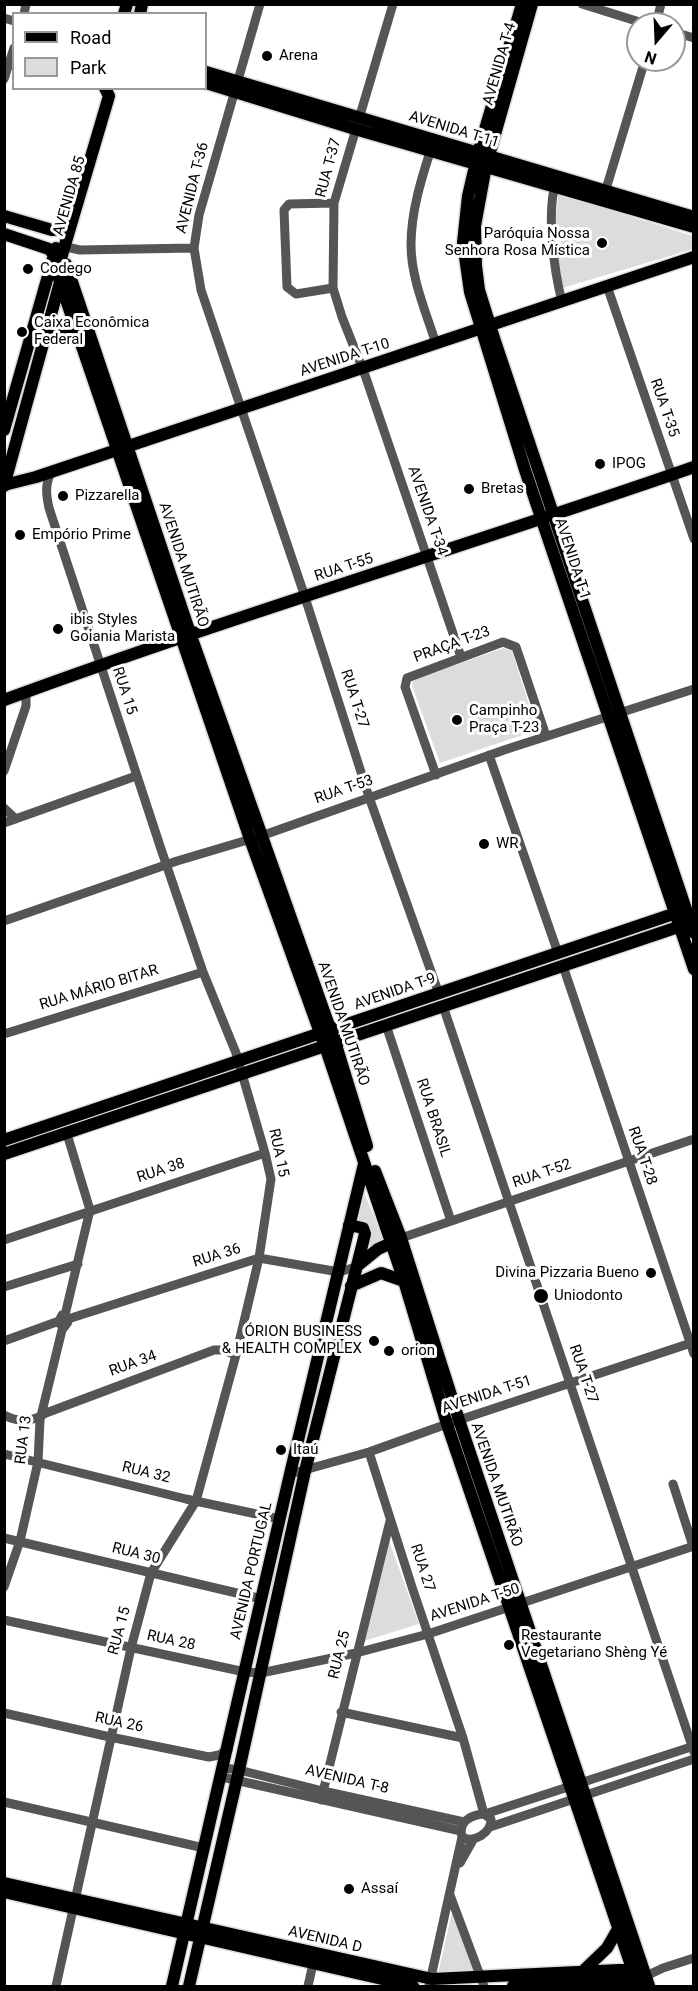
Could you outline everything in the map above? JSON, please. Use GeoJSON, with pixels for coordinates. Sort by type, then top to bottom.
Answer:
{"type":"FeatureCollection","features":[{"type":"Feature","properties":{"kind":"main road","name":"AVENIDA T-4"},"geometry":{"type":"LineString","coordinates":[[482,159],[522,4]]}},
{"type":"Feature","properties":{"kind":"main road","name":"AVENIDA T-4"},"geometry":{"type":"LineString","coordinates":[[482,159],[532,4]]}},
{"type":"Feature","properties":{"kind":"main road","name":"AVENIDA T-11"},"geometry":{"type":"LineString","coordinates":[[207,72],[236,86],[556,181],[693,227]]}},
{"type":"Feature","properties":{"kind":"main road","name":"AVENIDA T-11"},"geometry":{"type":"LineString","coordinates":[[207,83],[236,86]]}},
{"type":"Feature","properties":{"kind":"main road","name":"AVENIDA 85"},"geometry":{"type":"LineString","coordinates":[[4,430],[103,90]]}},
{"type":"Feature","properties":{"kind":"main road"},"geometry":{"type":"LineString","coordinates":[[60,282],[57,272],[109,96],[105,90]]}},
{"type":"Feature","properties":{"kind":"main road","name":"AVENIDA 85"},"geometry":{"type":"LineString","coordinates":[[5,485],[45,332],[116,90]]}},
{"type":"Feature","properties":{"kind":"main road","name":"AVENIDA T-11"},"geometry":{"type":"LineString","coordinates":[[357,123],[431,149],[482,159]]}},
{"type":"Feature","properties":{"kind":"main road","name":"AVENIDA T-1"},"geometry":{"type":"LineString","coordinates":[[482,159],[468,196],[463,243],[470,292],[485,327],[614,716],[685,910],[689,926],[693,969]]}},
{"type":"Feature","properties":{"kind":"main road","name":"AVENIDA T-11"},"geometry":{"type":"LineString","coordinates":[[556,181],[606,189],[693,217]]}},
{"type":"Feature","properties":{"kind":"main road"},"geometry":{"type":"LineString","coordinates":[[4,216],[52,230],[61,230]]}},
{"type":"Feature","properties":{"kind":"main road"},"geometry":{"type":"LineString","coordinates":[[4,234],[49,249],[54,255]]}},
{"type":"Feature","properties":{"kind":"main road","name":"AVENIDA T-10"},"geometry":{"type":"LineString","coordinates":[[5,485],[364,372],[436,344],[693,257]]}},
{"type":"Feature","properties":{"kind":"main road","name":"AVENIDA MUTIRÃO"},"geometry":{"type":"LineString","coordinates":[[66,264],[186,637],[372,1164],[453,1422]]}},
{"type":"Feature","properties":{"kind":"main road","name":"AVENIDA MUTIRÃO"},"geometry":{"type":"LineString","coordinates":[[60,282],[123,447]]}},
{"type":"Feature","properties":{"kind":"main road"},"geometry":{"type":"LineString","coordinates":[[45,332],[61,327],[79,336]]}},
{"type":"Feature","properties":{"kind":"main road"},"geometry":{"type":"LineString","coordinates":[[13,458],[19,471],[36,477]]}},
{"type":"Feature","properties":{"kind":"main road","name":"RUA T-55"},"geometry":{"type":"LineString","coordinates":[[4,700],[304,596],[693,468]]}},
{"type":"Feature","properties":{"kind":"main road","name":"AVENIDA T-9"},"geometry":{"type":"LineString","coordinates":[[4,1154],[67,1134],[240,1068],[327,1038],[438,993],[685,910]]}},
{"type":"Feature","properties":{"kind":"main road","name":"AVENIDA T-9"},"geometry":{"type":"LineString","coordinates":[[327,1038],[386,1025],[689,926]]}},
{"type":"Feature","properties":{"kind":"main road","name":"AVENIDA MUTIRÃO"},"geometry":{"type":"LineString","coordinates":[[327,1038],[364,1163],[396,1240],[404,1281],[580,1797]]}},
{"type":"Feature","properties":{"kind":"main road","name":"AVENIDA T-9"},"geometry":{"type":"LineString","coordinates":[[4,1140],[240,1068]]}},
{"type":"Feature","properties":{"kind":"main road","name":"AVENIDA PORTUGAL"},"geometry":{"type":"LineString","coordinates":[[172,1986],[364,1163]]}},
{"type":"Feature","properties":{"kind":"main road","name":"AVENIDA PORTUGAL"},"geometry":{"type":"LineString","coordinates":[[189,1986],[305,1471],[364,1234],[363,1228],[349,1225]]}},
{"type":"Feature","properties":{"kind":"main road","name":"RUA 36"},"geometry":{"type":"LineString","coordinates":[[356,1267],[364,1259],[396,1240]]}},
{"type":"Feature","properties":{"kind":"main road"},"geometry":{"type":"LineString","coordinates":[[351,1286],[381,1273],[404,1281]]}},
{"type":"Feature","properties":{"kind":"main road"},"geometry":{"type":"LineString","coordinates":[[580,1797],[618,1929],[641,1978]]}},
{"type":"Feature","properties":{"kind":"main road"},"geometry":{"type":"LineString","coordinates":[[580,1797],[641,1978]]}},
{"type":"Feature","properties":{"kind":"main road","name":"AVENIDA D"},"geometry":{"type":"LineString","coordinates":[[4,1883],[73,1904]]}},
{"type":"Feature","properties":{"kind":"main road","name":"AVENIDA D"},"geometry":{"type":"LineString","coordinates":[[4,1892],[73,1904],[431,1983],[482,1982],[581,1972],[641,1978]]}},
{"type":"Feature","properties":{"kind":"main road"},"geometry":{"type":"LineString","coordinates":[[581,1972],[607,1948],[618,1929]]}},
{"type":"Feature","properties":{"kind":"main road","name":"AVENIDA D"},"geometry":{"type":"LineString","coordinates":[[202,1933],[313,1964],[413,1986]]}},
{"type":"Feature","properties":{"kind":"main road"},"geometry":{"type":"LineString","coordinates":[[513,1986],[641,1978]]}},
{"type":"Feature","properties":{"kind":"street","name":"AVENIDA T-36"},"geometry":{"type":"LineString","coordinates":[[241,411],[201,290],[194,248],[199,215],[260,4]]}},
{"type":"Feature","properties":{"kind":"street","name":"RUA T-37"},"geometry":{"type":"LineString","coordinates":[[364,372],[333,288],[334,203],[393,4]]}},
{"type":"Feature","properties":{"kind":"street"},"geometry":{"type":"LineString","coordinates":[[582,4],[626,18]]}},
{"type":"Feature","properties":{"kind":"street"},"geometry":{"type":"LineString","coordinates":[[4,80],[12,54]]}},
{"type":"Feature","properties":{"kind":"street"},"geometry":{"type":"LineString","coordinates":[[606,189],[641,72]]}},
{"type":"Feature","properties":{"kind":"street"},"geometry":{"type":"LineString","coordinates":[[431,149],[417,194],[411,244],[418,287],[436,344]]}},
{"type":"Feature","properties":{"kind":"street"},"geometry":{"type":"LineString","coordinates":[[556,181],[553,253],[562,302]]}},
{"type":"Feature","properties":{"kind":"street"},"geometry":{"type":"LineString","coordinates":[[333,288],[296,294],[286,287],[284,210],[289,204],[334,203]]}},
{"type":"Feature","properties":{"kind":"street"},"geometry":{"type":"LineString","coordinates":[[71,248],[80,250],[194,248]]}},
{"type":"Feature","properties":{"kind":"street","name":"RUA T-35"},"geometry":{"type":"LineString","coordinates":[[607,286],[693,539]]}},
{"type":"Feature","properties":{"kind":"street","name":"AVENIDA T-34"},"geometry":{"type":"LineString","coordinates":[[364,372],[461,657]]}},
{"type":"Feature","properties":{"kind":"street","name":"RUA T-27"},"geometry":{"type":"LineString","coordinates":[[241,411],[369,797],[438,993]]}},
{"type":"Feature","properties":{"kind":"street","name":"RUA 15"},"geometry":{"type":"LineString","coordinates":[[51,472],[46,494],[49,508],[136,776],[203,972],[240,1068],[271,1179],[259,1258],[236,1355],[196,1501],[151,1573],[130,1648],[56,1986]]}},
{"type":"Feature","properties":{"kind":"street","name":"PRAÇA T-23"},"geometry":{"type":"LineString","coordinates":[[436,775],[405,687],[407,678],[503,642],[516,647],[546,736]]}},
{"type":"Feature","properties":{"kind":"street","name":"RUA T-53"},"geometry":{"type":"LineString","coordinates":[[4,921],[167,864],[255,837],[489,755],[693,689]]}},
{"type":"Feature","properties":{"kind":"street"},"geometry":{"type":"LineString","coordinates":[[4,771],[26,706],[26,693]]}},
{"type":"Feature","properties":{"kind":"street"},"geometry":{"type":"LineString","coordinates":[[489,755],[558,953]]}},
{"type":"Feature","properties":{"kind":"street"},"geometry":{"type":"LineString","coordinates":[[4,823],[136,776]]}},
{"type":"Feature","properties":{"kind":"street"},"geometry":{"type":"LineString","coordinates":[[4,808],[16,819]]}},
{"type":"Feature","properties":{"kind":"street","name":"RUA T-28"},"geometry":{"type":"LineString","coordinates":[[562,966],[692,1343],[693,1354]]}},
{"type":"Feature","properties":{"kind":"street","name":"RUA MÁRIO BITAR"},"geometry":{"type":"LineString","coordinates":[[4,1034],[203,972]]}},
{"type":"Feature","properties":{"kind":"street","name":"RUA T-27"},"geometry":{"type":"LineString","coordinates":[[443,1006],[693,1748]]}},
{"type":"Feature","properties":{"kind":"street","name":"RUA BRASIL"},"geometry":{"type":"LineString","coordinates":[[386,1025],[451,1221]]}},
{"type":"Feature","properties":{"kind":"street","name":"RUA 13"},"geometry":{"type":"LineString","coordinates":[[4,1587],[20,1541],[38,1462],[40,1418],[90,1210],[67,1134]]}},
{"type":"Feature","properties":{"kind":"street","name":"RUA T-52"},"geometry":{"type":"LineString","coordinates":[[396,1240],[693,1139]]}},
{"type":"Feature","properties":{"kind":"street","name":"RUA 38"},"geometry":{"type":"LineString","coordinates":[[4,1240],[265,1153]]}},
{"type":"Feature","properties":{"kind":"street"},"geometry":{"type":"LineString","coordinates":[[66,1219],[79,1220],[87,1226]]}},
{"type":"Feature","properties":{"kind":"street","name":"RUA 36"},"geometry":{"type":"LineString","coordinates":[[4,1341],[259,1258],[339,1272],[356,1267]]}},
{"type":"Feature","properties":{"kind":"street"},"geometry":{"type":"LineString","coordinates":[[4,1287],[78,1264]]}},
{"type":"Feature","properties":{"kind":"street","name":"AVENIDA T-51"},"geometry":{"type":"LineString","coordinates":[[290,1474],[369,1452],[692,1343]]}},
{"type":"Feature","properties":{"kind":"street","name":"RUA 34"},"geometry":{"type":"LineString","coordinates":[[40,1418],[214,1350],[224,1350],[236,1355]]}},
{"type":"Feature","properties":{"kind":"street"},"geometry":{"type":"LineString","coordinates":[[4,1414],[12,1419],[26,1421],[40,1418]]}},
{"type":"Feature","properties":{"kind":"street","name":"RUA 27"},"geometry":{"type":"LineString","coordinates":[[369,1452],[411,1587],[460,1727],[479,1796],[485,1814],[491,1819],[490,1827]]}},
{"type":"Feature","properties":{"kind":"street","name":"RUA 32"},"geometry":{"type":"LineString","coordinates":[[4,1454],[280,1519]]}},
{"type":"Feature","properties":{"kind":"street"},"geometry":{"type":"LineString","coordinates":[[672,1484],[693,1546]]}},
{"type":"Feature","properties":{"kind":"street","name":"RUA 25"},"geometry":{"type":"LineString","coordinates":[[322,1796],[341,1712],[391,1519]]}},
{"type":"Feature","properties":{"kind":"street","name":"RUA 30"},"geometry":{"type":"LineString","coordinates":[[4,1538],[261,1599]]}},
{"type":"Feature","properties":{"kind":"street","name":"AVENIDA T-50"},"geometry":{"type":"LineString","coordinates":[[261,1673],[356,1653],[428,1634],[693,1546]]}},
{"type":"Feature","properties":{"kind":"street","name":"RUA 28"},"geometry":{"type":"LineString","coordinates":[[4,1620],[245,1672],[261,1673]]}},
{"type":"Feature","properties":{"kind":"street"},"geometry":{"type":"LineString","coordinates":[[341,1712],[463,1738]]}},
{"type":"Feature","properties":{"kind":"street","name":"RUA 26"},"geometry":{"type":"LineString","coordinates":[[4,1713],[209,1757],[228,1750]]}},
{"type":"Feature","properties":{"kind":"street"},"geometry":{"type":"LineString","coordinates":[[446,1734],[460,1727]]}},
{"type":"Feature","properties":{"kind":"street"},"geometry":{"type":"LineString","coordinates":[[431,1983],[462,1830],[474,1816],[693,1748]]}},
{"type":"Feature","properties":{"kind":"street"},"geometry":{"type":"LineString","coordinates":[[454,1873],[473,1840],[490,1827],[693,1759]]}},
{"type":"Feature","properties":{"kind":"street","name":"AVENIDA T-8"},"geometry":{"type":"LineString","coordinates":[[223,1772],[462,1830],[468,1840],[473,1840]]}},
{"type":"Feature","properties":{"kind":"street","name":"RUA 27"},"geometry":{"type":"LineString","coordinates":[[474,1816],[479,1796]]}},
{"type":"Feature","properties":{"kind":"street"},"geometry":{"type":"LineString","coordinates":[[4,1802],[204,1848]]}},
{"type":"Feature","properties":{"kind":"street"},"geometry":{"type":"LineString","coordinates":[[450,1895],[482,1982]]}},
{"type":"Feature","properties":{"kind":"street"},"geometry":{"type":"LineString","coordinates":[[641,1978],[663,1968],[693,1959]]}},
{"type":"Feature","properties":{"kind":"street"},"geometry":{"type":"LineString","coordinates":[[308,1986],[313,1964]]}},
{"type":"Feature","properties":{"kind":"green space"},"geometry":{"type":"Polygon","coordinates":[[[558,194],[693,236],[693,249],[559,289],[554,242],[558,194]]]}},
{"type":"Feature","properties":{"kind":"green space"},"geometry":{"type":"Polygon","coordinates":[[[504,648],[512,651],[537,730],[440,763],[412,686],[413,680],[504,648]]]}},
{"type":"Feature","properties":{"kind":"green space"},"geometry":{"type":"Polygon","coordinates":[[[364,1192],[385,1244],[366,1256],[371,1236],[368,1228],[358,1222],[364,1192]]]}},
{"type":"Feature","properties":{"kind":"green space"},"geometry":{"type":"Polygon","coordinates":[[[387,1535],[419,1624],[364,1641],[387,1535]]]}},
{"type":"Feature","properties":{"kind":"green space"},"geometry":{"type":"Polygon","coordinates":[[[452,1912],[477,1973],[438,1974],[452,1912]]]}},
{"type":"Feature","properties":{"kind":"place","name":"Arena"},"geometry":{"type":"Point","coordinates":[267,56]}},
{"type":"Feature","properties":{"kind":"place","name":"Paróquia Nossa Senhora Rosa Mística"},"geometry":{"type":"Point","coordinates":[602,243]}},
{"type":"Feature","properties":{"kind":"place","name":"Codego"},"geometry":{"type":"Point","coordinates":[28,269]}},
{"type":"Feature","properties":{"kind":"place","name":"Caixa Econômica Federal"},"geometry":{"type":"Point","coordinates":[22,332]}},
{"type":"Feature","properties":{"kind":"place","name":"IPOG"},"geometry":{"type":"Point","coordinates":[600,464]}},
{"type":"Feature","properties":{"kind":"place","name":"Bretas"},"geometry":{"type":"Point","coordinates":[469,489]}},
{"type":"Feature","properties":{"kind":"place","name":"Pizzarella"},"geometry":{"type":"Point","coordinates":[63,496]}},
{"type":"Feature","properties":{"kind":"place","name":"Empório Prime"},"geometry":{"type":"Point","coordinates":[20,535]}},
{"type":"Feature","properties":{"kind":"place","name":"ibis Styles Goiania Marista"},"geometry":{"type":"Point","coordinates":[58,629]}},
{"type":"Feature","properties":{"kind":"place","name":"Campinho Praça T-23"},"geometry":{"type":"Point","coordinates":[457,720]}},
{"type":"Feature","properties":{"kind":"place","name":"WR"},"geometry":{"type":"Point","coordinates":[484,844]}},
{"type":"Feature","properties":{"kind":"place","name":"Divina Pizzaria Bueno"},"geometry":{"type":"Point","coordinates":[651,1273]}},
{"type":"Feature","properties":{"kind":"place","name":"Uniodonto"},"geometry":{"type":"Point","coordinates":[541,1296]}},
{"type":"Feature","properties":{"kind":"place","name":"ÓRION BUSINESS & HEALTH COMPLEX"},"geometry":{"type":"Point","coordinates":[374,1341]}},
{"type":"Feature","properties":{"kind":"place","name":"orion"},"geometry":{"type":"Point","coordinates":[389,1351]}},
{"type":"Feature","properties":{"kind":"place","name":"Itaú"},"geometry":{"type":"Point","coordinates":[281,1450]}},
{"type":"Feature","properties":{"kind":"place","name":"Restaurante Vegetariano Shèng Yé"},"geometry":{"type":"Point","coordinates":[509,1645]}},
{"type":"Feature","properties":{"kind":"place","name":"Assaí"},"geometry":{"type":"Point","coordinates":[349,1889]}}]}
